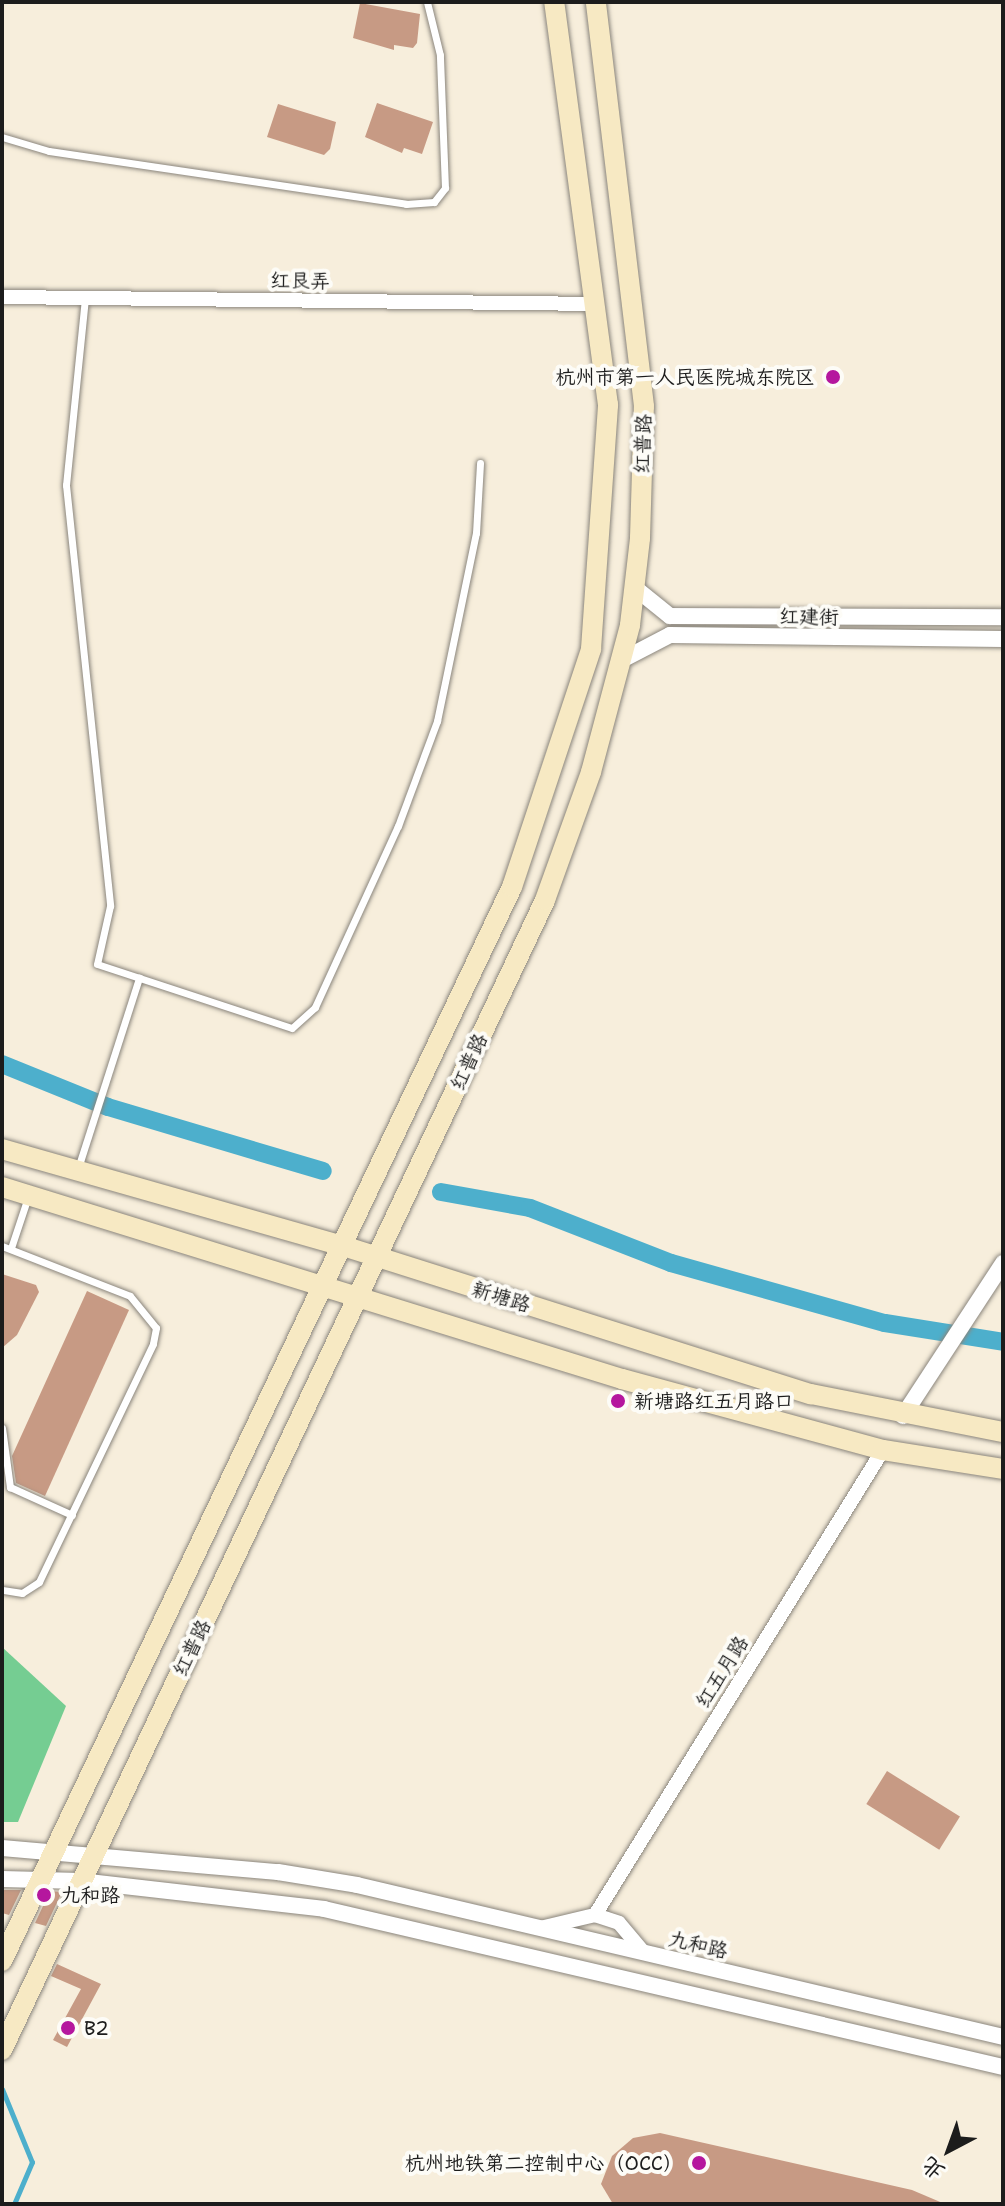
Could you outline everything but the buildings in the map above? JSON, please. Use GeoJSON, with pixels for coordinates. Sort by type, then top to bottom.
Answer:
{"type":"FeatureCollection","features":[{"type":"Feature","properties":{"kind":"main road","name":"红普路"},"geometry":{"type":"LineString","coordinates":[[2,1961],[51,1852],[512,887],[591,649],[608,405],[597,304],[554,2]]}},
{"type":"Feature","properties":{"kind":"main road","name":"红普路"},"geometry":{"type":"LineString","coordinates":[[6,2041],[545,900],[591,772],[620,661],[634,587],[644,406],[596,2]]}},
{"type":"Feature","properties":{"kind":"main road","name":"新塘路"},"geometry":{"type":"LineString","coordinates":[[2,1149],[340,1245],[811,1394],[903,1416],[1003,1432]]}},
{"type":"Feature","properties":{"kind":"main road","name":"新塘路"},"geometry":{"type":"LineString","coordinates":[[2,1187],[320,1286],[361,1295],[622,1379],[883,1450],[1003,1469]]}},
{"type":"Feature","properties":{"kind":"street","name":"红艮弄"},"geometry":{"type":"LineString","coordinates":[[2,297],[597,304]]}},
{"type":"Feature","properties":{"kind":"street","name":"红建街"},"geometry":{"type":"LineString","coordinates":[[634,587],[670,616],[1003,617]]}},
{"type":"Feature","properties":{"kind":"street","name":"红建街"},"geometry":{"type":"LineString","coordinates":[[620,661],[670,635],[1003,639]]}},
{"type":"Feature","properties":{"kind":"street"},"geometry":{"type":"LineString","coordinates":[[903,1416],[1003,1263]]}},
{"type":"Feature","properties":{"kind":"street","name":"红五月路"},"geometry":{"type":"LineString","coordinates":[[595,1915],[883,1450]]}},
{"type":"Feature","properties":{"kind":"street","name":"九和路"},"geometry":{"type":"LineString","coordinates":[[2,1848],[278,1872],[540,1928],[1003,2037]]}},
{"type":"Feature","properties":{"kind":"street"},"geometry":{"type":"LineString","coordinates":[[2,1879],[80,1881],[324,1909],[1003,2067]]}},
{"type":"Feature","properties":{"kind":"street"},"geometry":{"type":"LineString","coordinates":[[540,1928],[595,1915],[619,1923],[643,1952]]}},
{"type":"Feature","properties":{"kind":"lane"},"geometry":{"type":"LineString","coordinates":[[2,137],[49,151],[406,204],[434,202],[445,188],[440,55],[427,2]]}},
{"type":"Feature","properties":{"kind":"lane"},"geometry":{"type":"LineString","coordinates":[[85,298],[66,485],[110,906],[97,964],[292,1028],[315,1007],[398,826],[437,721],[476,533],[480,463]]}},
{"type":"Feature","properties":{"kind":"lane"},"geometry":{"type":"LineString","coordinates":[[77,1170],[139,978]]}},
{"type":"Feature","properties":{"kind":"lane"},"geometry":{"type":"LineString","coordinates":[[11,1248],[28,1195]]}},
{"type":"Feature","properties":{"kind":"lane"},"geometry":{"type":"LineString","coordinates":[[2,1246],[130,1296],[156,1328],[39,1582],[22,1593],[2,1590]]}},
{"type":"Feature","properties":{"kind":"lane"},"geometry":{"type":"LineString","coordinates":[[2,1428],[10,1487],[72,1515]]}},
{"type":"Feature","properties":{"kind":"green space"},"geometry":{"type":"Polygon","coordinates":[[[2,1647],[66,1706],[18,1822],[2,1822],[2,1647]]]}},
{"type":"Feature","properties":{"kind":"waterway"},"geometry":{"type":"LineString","coordinates":[[2,1064],[108,1107],[323,1171]]}},
{"type":"Feature","properties":{"kind":"waterway"},"geometry":{"type":"LineString","coordinates":[[441,1192],[530,1208],[671,1263],[885,1323],[1003,1342]]}},
{"type":"Feature","properties":{"kind":"waterway"},"geometry":{"type":"LineString","coordinates":[[2,2089],[32,2162],[14,2204]]}},
{"type":"Feature","properties":{"kind":"place","name":"杭州市第一人民医院城东院区"},"geometry":{"type":"Point","coordinates":[833,377]}},
{"type":"Feature","properties":{"kind":"place","name":"新塘路红五月路口"},"geometry":{"type":"Point","coordinates":[618,1401]}},
{"type":"Feature","properties":{"kind":"place","name":"九和路"},"geometry":{"type":"Point","coordinates":[44,1895]}},
{"type":"Feature","properties":{"kind":"place","name":"B2"},"geometry":{"type":"Point","coordinates":[68,2028]}},
{"type":"Feature","properties":{"kind":"place","name":"杭州地铁第二控制中心（OCC）"},"geometry":{"type":"Point","coordinates":[699,2163]}}]}
